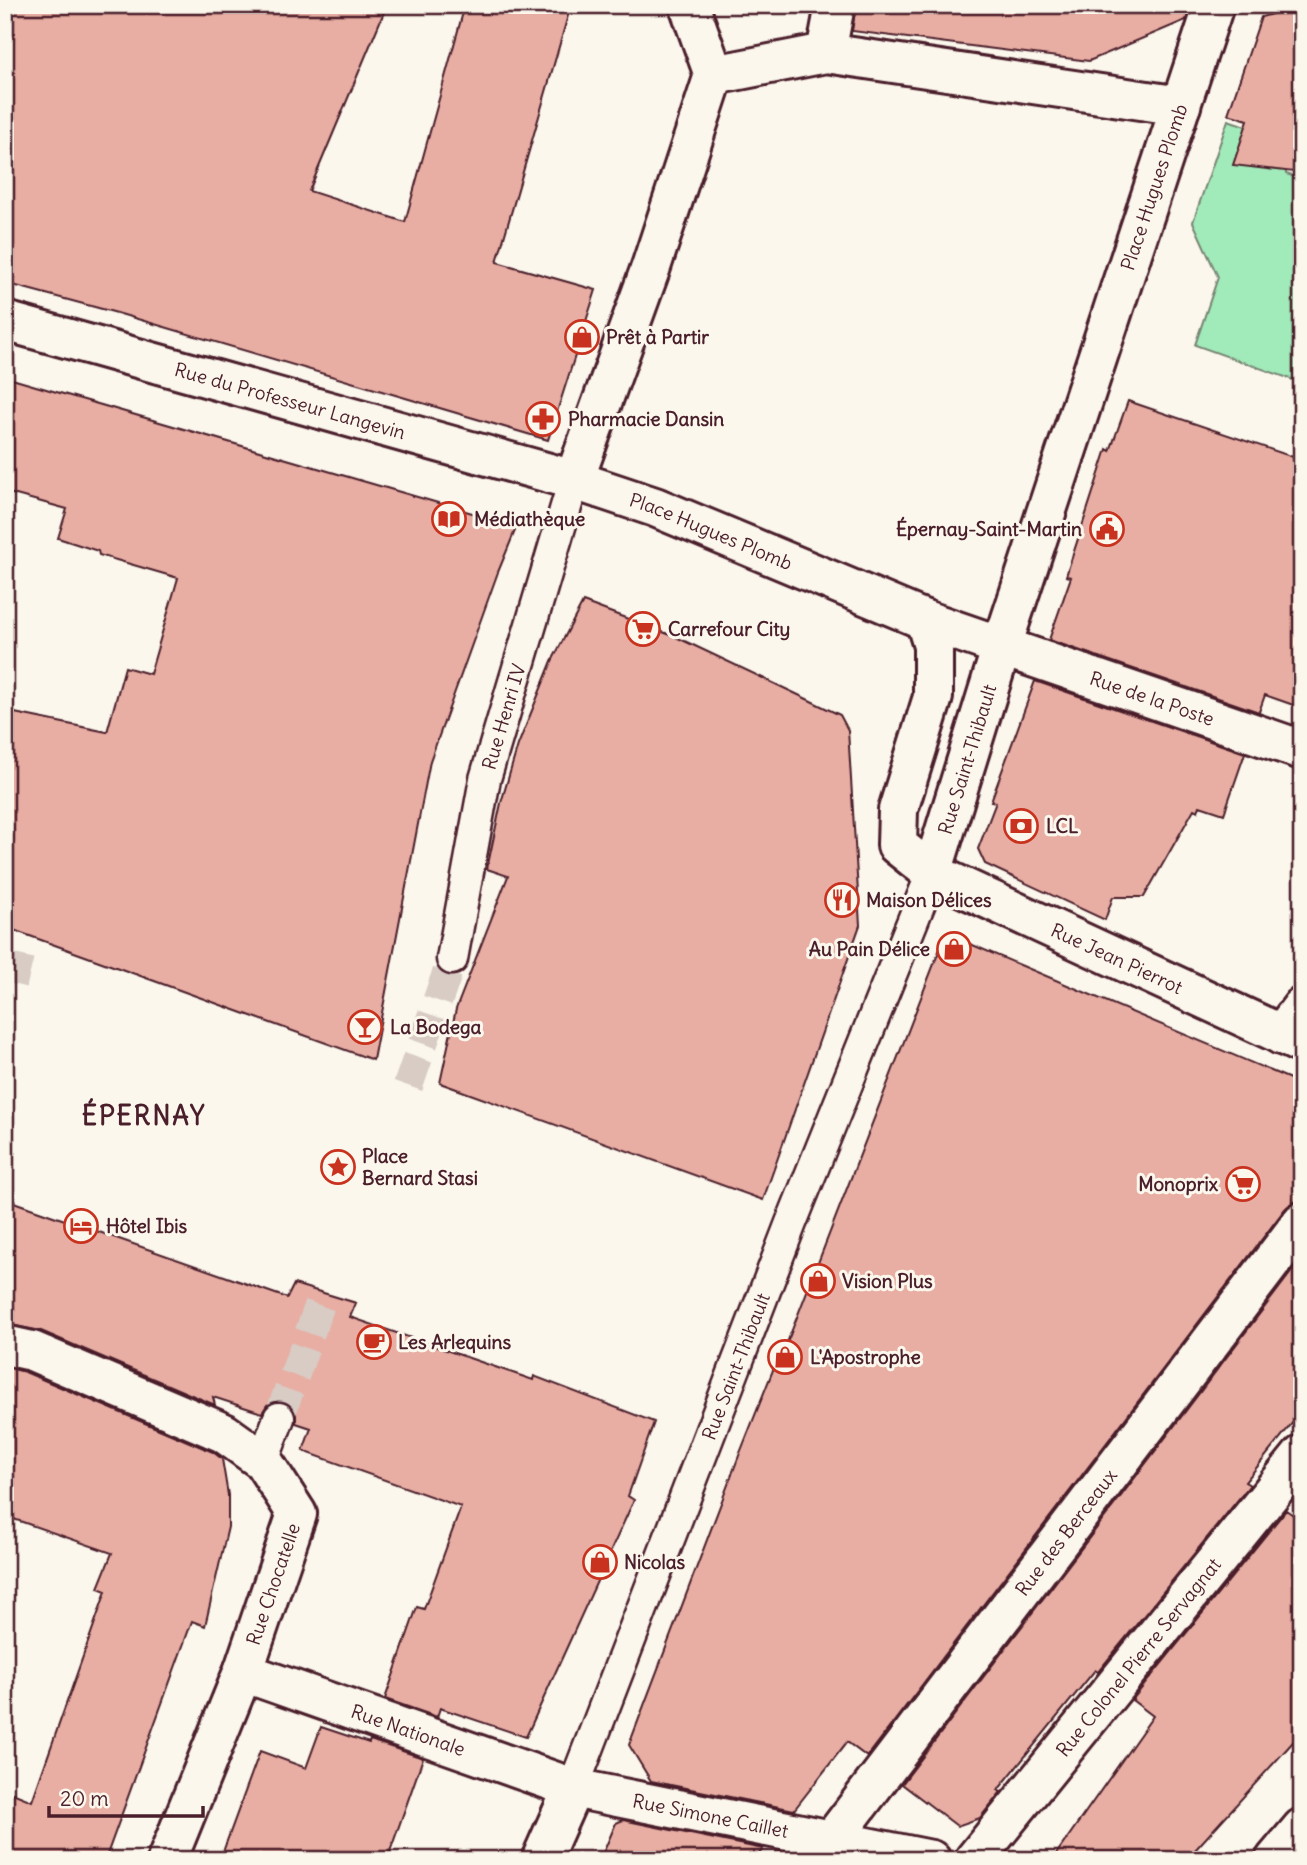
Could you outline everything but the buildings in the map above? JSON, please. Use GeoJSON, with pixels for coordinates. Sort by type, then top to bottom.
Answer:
{"type":"FeatureCollection","features":[{"type":"Feature","properties":{"kind":"street"},"geometry":{"type":"LineString","coordinates":[[574,480],[651,267],[714,75],[689,5]]}},
{"type":"Feature","properties":{"kind":"street"},"geometry":{"type":"LineString","coordinates":[[825,53],[835,5]]}},
{"type":"Feature","properties":{"kind":"street"},"geometry":{"type":"LineString","coordinates":[[1181,106],[1214,5]]}},
{"type":"Feature","properties":{"kind":"street","name":"Place Hugues Plomb"},"geometry":{"type":"LineString","coordinates":[[574,480],[655,507],[925,620],[1002,646],[1181,106],[825,53],[714,75]]}},
{"type":"Feature","properties":{"kind":"street","name":"Rue du Professeur Langevin"},"geometry":{"type":"LineString","coordinates":[[5,321],[574,480]]}},
{"type":"Feature","properties":{"kind":"street","name":"Rue Henri IV"},"geometry":{"type":"LineString","coordinates":[[452,958],[485,779],[574,480]]}},
{"type":"Feature","properties":{"kind":"street"},"geometry":{"type":"LineString","coordinates":[[925,620],[933,646],[933,697],[898,810],[897,845],[932,873]]}},
{"type":"Feature","properties":{"kind":"street","name":"Rue de la Poste"},"geometry":{"type":"LineString","coordinates":[[1002,646],[1302,750]]}},
{"type":"Feature","properties":{"kind":"street","name":"Rue Saint-Thibault"},"geometry":{"type":"LineString","coordinates":[[541,1860],[573,1788],[796,1210],[932,873],[1002,646]]}},
{"type":"Feature","properties":{"kind":"street","name":"Rue Jean Pierrot"},"geometry":{"type":"LineString","coordinates":[[932,873],[1295,1029]]}},
{"type":"Feature","properties":{"kind":"street","name":"Rue des Berceaux"},"geometry":{"type":"LineString","coordinates":[[831,1841],[1302,1222]]}},
{"type":"Feature","properties":{"kind":"street","name":"Rue Chocatelle"},"geometry":{"type":"LineString","coordinates":[[5,1345],[32,1351],[224,1433],[263,1461],[297,1514],[243,1672],[167,1860]]}},
{"type":"Feature","properties":{"kind":"street"},"geometry":{"type":"LineString","coordinates":[[263,1461],[279,1418]]}},
{"type":"Feature","properties":{"kind":"street","name":"Rue Colonel Pierre Servagnat"},"geometry":{"type":"LineString","coordinates":[[974,1860],[1302,1455]]}},
{"type":"Feature","properties":{"kind":"street","name":"Rue Nationale"},"geometry":{"type":"LineString","coordinates":[[243,1672],[573,1788]]}},
{"type":"Feature","properties":{"kind":"street","name":"Rue Simone Caillet"},"geometry":{"type":"LineString","coordinates":[[573,1788],[931,1860]]}},
{"type":"Feature","properties":{"kind":"green space"},"geometry":{"type":"Polygon","coordinates":[[[1228,120],[1284,139],[1286,174],[1302,179],[1302,383],[1195,345],[1218,277],[1193,222],[1228,120]]]}},
{"type":"Feature","properties":{"kind":"tunnel"},"geometry":{"type":"LineString","coordinates":[[408,1086],[452,959]]}},
{"type":"Feature","properties":{"kind":"tunnel"},"geometry":{"type":"LineString","coordinates":[[5,967],[30,973]]}},
{"type":"Feature","properties":{"kind":"tunnel"},"geometry":{"type":"LineString","coordinates":[[279,1418],[324,1293]]}},
{"type":"Feature","properties":{"kind":"place","name":"Prêt à Partir"},"geometry":{"type":"Point","coordinates":[582,337]}},
{"type":"Feature","properties":{"kind":"place","name":"Pharmacie Dansin"},"geometry":{"type":"Point","coordinates":[543,419]}},
{"type":"Feature","properties":{"kind":"place","name":"Médiathèque"},"geometry":{"type":"Point","coordinates":[449,519]}},
{"type":"Feature","properties":{"kind":"place","name":"Épernay-Saint-Martin"},"geometry":{"type":"Point","coordinates":[1107,529]}},
{"type":"Feature","properties":{"kind":"place","name":"Carrefour City"},"geometry":{"type":"Point","coordinates":[643,629]}},
{"type":"Feature","properties":{"kind":"place","name":"LCL"},"geometry":{"type":"Point","coordinates":[1021,826]}},
{"type":"Feature","properties":{"kind":"place","name":"Maison Délices"},"geometry":{"type":"Point","coordinates":[842,900]}},
{"type":"Feature","properties":{"kind":"place","name":"Au Pain Délice"},"geometry":{"type":"Point","coordinates":[954,949]}},
{"type":"Feature","properties":{"kind":"place","name":"La Bodega"},"geometry":{"type":"Point","coordinates":[365,1027]}},
{"type":"Feature","properties":{"kind":"place","name":"Place Bernard Stasi"},"geometry":{"type":"Point","coordinates":[338,1167]}},
{"type":"Feature","properties":{"kind":"place","name":"Monoprix"},"geometry":{"type":"Point","coordinates":[1243,1184]}},
{"type":"Feature","properties":{"kind":"place","name":"Hôtel Ibis"},"geometry":{"type":"Point","coordinates":[81,1226]}},
{"type":"Feature","properties":{"kind":"place","name":"Vision Plus"},"geometry":{"type":"Point","coordinates":[818,1281]}},
{"type":"Feature","properties":{"kind":"place","name":"Les Arlequins"},"geometry":{"type":"Point","coordinates":[374,1342]}},
{"type":"Feature","properties":{"kind":"place","name":"L'Apostrophe"},"geometry":{"type":"Point","coordinates":[785,1357]}},
{"type":"Feature","properties":{"kind":"place","name":"Nicolas"},"geometry":{"type":"Point","coordinates":[600,1562]}},
{"type":"Feature","properties":{"kind":"district","name":"ÉPERNAY"},"geometry":{"type":"Point","coordinates":[144,1115]}}]}
